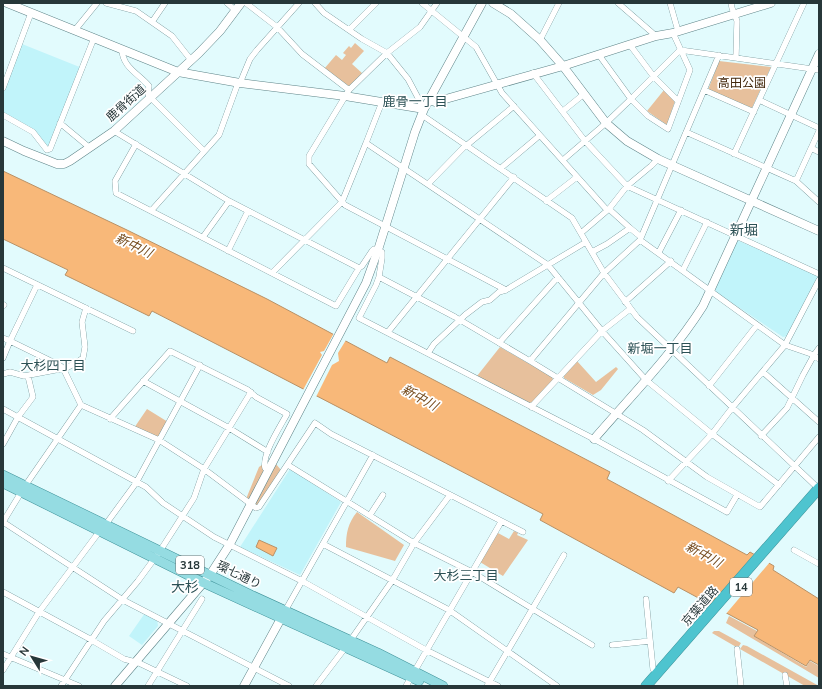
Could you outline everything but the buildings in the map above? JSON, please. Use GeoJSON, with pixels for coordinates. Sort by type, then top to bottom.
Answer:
{"type":"FeatureCollection","features":[{"type":"Feature","properties":{"kind":"highway","name":"京葉道路"},"geometry":{"type":"LineString","coordinates":[[655,686],[819,489]]}},
{"type":"Feature","properties":{"kind":"highway","name":"京葉道路"},"geometry":{"type":"LineString","coordinates":[[769,550],[819,498]]}},
{"type":"Feature","properties":{"kind":"highway","name":"京葉道路"},"geometry":{"type":"LineString","coordinates":[[646,686],[707,622]]}},
{"type":"Feature","properties":{"kind":"main road","name":"環七通り"},"geometry":{"type":"LineString","coordinates":[[3,475],[23,489],[99,532],[204,583],[283,615],[347,644],[378,653],[411,677]]}},
{"type":"Feature","properties":{"kind":"main road","name":"環七通り"},"geometry":{"type":"LineString","coordinates":[[3,483],[23,489],[106,524],[210,575],[283,615]]}},
{"type":"Feature","properties":{"kind":"main road","name":"環七通り"},"geometry":{"type":"LineString","coordinates":[[347,644],[375,662],[411,677]]}},
{"type":"Feature","properties":{"kind":"main road","name":"318"},"geometry":{"type":"LineString","coordinates":[[411,677],[443,686]]}},
{"type":"Feature","properties":{"kind":"main road","name":"318"},"geometry":{"type":"LineString","coordinates":[[411,677],[452,686]]}},
{"type":"Feature","properties":{"kind":"main road"},"geometry":{"type":"LineString","coordinates":[[411,677],[419,686]]}},
{"type":"Feature","properties":{"kind":"street"},"geometry":{"type":"LineString","coordinates":[[7,3],[21,6],[31,13],[178,72],[239,83],[347,93],[423,112],[466,145],[572,218],[604,273],[630,309],[646,327],[819,489]]}},
{"type":"Feature","properties":{"kind":"street"},"geometry":{"type":"LineString","coordinates":[[75,30],[97,3]]}},
{"type":"Feature","properties":{"kind":"street"},"geometry":{"type":"LineString","coordinates":[[106,3],[136,11],[172,36],[191,60]]}},
{"type":"Feature","properties":{"kind":"street"},"geometry":{"type":"LineString","coordinates":[[152,22],[165,3]]}},
{"type":"Feature","properties":{"kind":"street"},"geometry":{"type":"LineString","coordinates":[[226,3],[235,10]]}},
{"type":"Feature","properties":{"kind":"street","name":"鹿骨街道"},"geometry":{"type":"LineString","coordinates":[[3,141],[24,151],[59,164],[70,161],[114,131],[191,60],[220,31],[241,3]]}},
{"type":"Feature","properties":{"kind":"street"},"geometry":{"type":"LineString","coordinates":[[246,3],[277,27],[302,54],[347,93]]}},
{"type":"Feature","properties":{"kind":"street"},"geometry":{"type":"LineString","coordinates":[[150,211],[218,135],[250,59],[299,3]]}},
{"type":"Feature","properties":{"kind":"street"},"geometry":{"type":"LineString","coordinates":[[315,3],[324,14],[362,39],[387,53],[408,79],[423,112]]}},
{"type":"Feature","properties":{"kind":"street"},"geometry":{"type":"LineString","coordinates":[[422,3],[464,36],[476,48],[502,93],[539,136],[563,160],[576,177],[608,210],[659,252],[757,325],[786,345],[814,355],[819,359]]}},
{"type":"Feature","properties":{"kind":"street"},"geometry":{"type":"LineString","coordinates":[[437,3],[420,27],[387,53],[347,93],[309,156],[308,164],[342,202],[506,290]]}},
{"type":"Feature","properties":{"kind":"street"},"geometry":{"type":"LineString","coordinates":[[115,686],[204,583],[230,544],[251,506],[268,470],[366,282],[378,250],[423,112],[482,3]]}},
{"type":"Feature","properties":{"kind":"street"},"geometry":{"type":"LineString","coordinates":[[493,3],[511,14],[540,40],[563,66],[606,123],[627,141],[658,159],[819,231]]}},
{"type":"Feature","properties":{"kind":"street"},"geometry":{"type":"LineString","coordinates":[[540,40],[559,3]]}},
{"type":"Feature","properties":{"kind":"street"},"geometry":{"type":"LineString","coordinates":[[618,3],[656,36]]}},
{"type":"Feature","properties":{"kind":"street"},"geometry":{"type":"LineString","coordinates":[[599,55],[631,99],[648,116],[668,129],[690,70],[680,50],[670,3]]}},
{"type":"Feature","properties":{"kind":"street"},"geometry":{"type":"LineString","coordinates":[[731,3],[737,21],[736,57]]}},
{"type":"Feature","properties":{"kind":"street"},"geometry":{"type":"LineString","coordinates":[[429,100],[434,102],[496,83],[563,66],[656,36],[676,32],[771,3]]}},
{"type":"Feature","properties":{"kind":"street"},"geometry":{"type":"LineString","coordinates":[[734,154],[804,3]]}},
{"type":"Feature","properties":{"kind":"street"},"geometry":{"type":"LineString","coordinates":[[349,30],[373,4]]}},
{"type":"Feature","properties":{"kind":"street"},"geometry":{"type":"LineString","coordinates":[[3,88],[5,76],[31,13]]}},
{"type":"Feature","properties":{"kind":"street"},"geometry":{"type":"LineString","coordinates":[[3,115],[33,132],[47,150],[50,149],[94,38]]}},
{"type":"Feature","properties":{"kind":"street"},"geometry":{"type":"LineString","coordinates":[[630,44],[654,76],[678,101]]}},
{"type":"Feature","properties":{"kind":"street"},"geometry":{"type":"LineString","coordinates":[[122,49],[122,54],[132,72],[149,86],[148,94],[150,97],[204,151]]}},
{"type":"Feature","properties":{"kind":"street"},"geometry":{"type":"LineString","coordinates":[[680,50],[736,57],[816,70]]}},
{"type":"Feature","properties":{"kind":"street"},"geometry":{"type":"LineString","coordinates":[[563,160],[606,123],[680,50]]}},
{"type":"Feature","properties":{"kind":"street"},"geometry":{"type":"LineString","coordinates":[[594,439],[671,350],[702,306],[790,115],[816,70],[819,54]]}},
{"type":"Feature","properties":{"kind":"street"},"geometry":{"type":"LineString","coordinates":[[530,361],[604,273],[641,238],[719,55]]}},
{"type":"Feature","properties":{"kind":"street"},"geometry":{"type":"LineString","coordinates":[[533,73],[585,141],[627,186],[819,274]]}},
{"type":"Feature","properties":{"kind":"street"},"geometry":{"type":"LineString","coordinates":[[704,90],[754,112]]}},
{"type":"Feature","properties":{"kind":"street"},"geometry":{"type":"LineString","coordinates":[[563,111],[584,94]]}},
{"type":"Feature","properties":{"kind":"street"},"geometry":{"type":"LineString","coordinates":[[759,100],[819,128]]}},
{"type":"Feature","properties":{"kind":"street"},"geometry":{"type":"LineString","coordinates":[[272,273],[342,202],[382,102]]}},
{"type":"Feature","properties":{"kind":"street"},"geometry":{"type":"LineString","coordinates":[[428,184],[466,145],[514,106]]}},
{"type":"Feature","properties":{"kind":"street"},"geometry":{"type":"LineString","coordinates":[[60,123],[90,148]]}},
{"type":"Feature","properties":{"kind":"street"},"geometry":{"type":"LineString","coordinates":[[114,131],[229,201],[359,268]]}},
{"type":"Feature","properties":{"kind":"street"},"geometry":{"type":"LineString","coordinates":[[796,181],[819,131]]}},
{"type":"Feature","properties":{"kind":"street"},"geometry":{"type":"LineString","coordinates":[[686,132],[796,181],[819,202]]}},
{"type":"Feature","properties":{"kind":"street"},"geometry":{"type":"LineString","coordinates":[[501,168],[539,136]]}},
{"type":"Feature","properties":{"kind":"street"},"geometry":{"type":"LineString","coordinates":[[366,143],[548,265],[602,331],[646,380],[712,434],[779,485]]}},
{"type":"Feature","properties":{"kind":"street"},"geometry":{"type":"LineString","coordinates":[[136,144],[115,181],[116,193],[336,306],[359,268],[374,249],[378,250],[382,252],[379,277],[376,286],[358,318],[388,332],[594,439],[727,512],[738,494]]}},
{"type":"Feature","properties":{"kind":"street"},"geometry":{"type":"LineString","coordinates":[[811,148],[819,152]]}},
{"type":"Feature","properties":{"kind":"street"},"geometry":{"type":"LineString","coordinates":[[581,233],[608,210],[627,186],[658,159]]}},
{"type":"Feature","properties":{"kind":"street"},"geometry":{"type":"LineString","coordinates":[[546,201],[576,177]]}},
{"type":"Feature","properties":{"kind":"street"},"geometry":{"type":"LineString","coordinates":[[388,332],[514,178]]}},
{"type":"Feature","properties":{"kind":"street"},"geometry":{"type":"LineString","coordinates":[[203,237],[229,201]]}},
{"type":"Feature","properties":{"kind":"street"},"geometry":{"type":"LineString","coordinates":[[659,252],[681,210]]}},
{"type":"Feature","properties":{"kind":"street"},"geometry":{"type":"LineString","coordinates":[[228,251],[248,211]]}},
{"type":"Feature","properties":{"kind":"street"},"geometry":{"type":"LineString","coordinates":[[683,270],[707,222]]}},
{"type":"Feature","properties":{"kind":"street"},"geometry":{"type":"LineString","coordinates":[[592,252],[607,244],[630,228]]}},
{"type":"Feature","properties":{"kind":"street"},"geometry":{"type":"LineString","coordinates":[[428,353],[434,344],[459,320],[482,302],[490,300],[499,292],[506,290],[586,242]]}},
{"type":"Feature","properties":{"kind":"street"},"geometry":{"type":"LineString","coordinates":[[625,302],[671,261]]}},
{"type":"Feature","properties":{"kind":"street"},"geometry":{"type":"LineString","coordinates":[[3,268],[133,331]]}},
{"type":"Feature","properties":{"kind":"street"},"geometry":{"type":"LineString","coordinates":[[379,277],[459,320],[530,361],[643,430],[707,477],[760,507],[819,437]]}},
{"type":"Feature","properties":{"kind":"street"},"geometry":{"type":"LineString","coordinates":[[499,343],[558,277]]}},
{"type":"Feature","properties":{"kind":"street"},"geometry":{"type":"LineString","coordinates":[[668,480],[712,434],[732,408],[786,345],[819,280]]}},
{"type":"Feature","properties":{"kind":"street"},"geometry":{"type":"LineString","coordinates":[[3,358],[37,285]]}},
{"type":"Feature","properties":{"kind":"street"},"geometry":{"type":"LineString","coordinates":[[3,374],[10,372],[28,376],[76,363],[82,358],[85,347],[82,322],[86,308]]}},
{"type":"Feature","properties":{"kind":"street"},"geometry":{"type":"LineString","coordinates":[[531,407],[602,331],[630,309]]}},
{"type":"Feature","properties":{"kind":"street"},"geometry":{"type":"LineString","coordinates":[[709,386],[757,325]]}},
{"type":"Feature","properties":{"kind":"street"},"geometry":{"type":"LineString","coordinates":[[3,338],[59,365],[81,404],[110,419],[159,440],[204,470],[251,506],[256,508],[259,507],[315,423],[450,496],[523,532]]}},
{"type":"Feature","properties":{"kind":"street"},"geometry":{"type":"LineString","coordinates":[[761,436],[787,408],[819,348]]}},
{"type":"Feature","properties":{"kind":"street"},"geometry":{"type":"LineString","coordinates":[[110,419],[170,351],[251,392],[256,397],[287,414],[268,452],[264,465],[268,470]]}},
{"type":"Feature","properties":{"kind":"street"},"geometry":{"type":"LineString","coordinates":[[106,524],[136,483],[200,366]]}},
{"type":"Feature","properties":{"kind":"street"},"geometry":{"type":"LineString","coordinates":[[763,372],[819,422]]}},
{"type":"Feature","properties":{"kind":"street"},"geometry":{"type":"LineString","coordinates":[[3,444],[18,417],[32,397],[28,376]]}},
{"type":"Feature","properties":{"kind":"street"},"geometry":{"type":"LineString","coordinates":[[143,381],[229,428],[268,452]]}},
{"type":"Feature","properties":{"kind":"street"},"geometry":{"type":"LineString","coordinates":[[61,686],[104,622],[123,600],[160,551],[194,498],[204,470],[251,392]]}},
{"type":"Feature","properties":{"kind":"street"},"geometry":{"type":"LineString","coordinates":[[81,404],[23,489],[3,522],[123,600],[290,686]]}},
{"type":"Feature","properties":{"kind":"street"},"geometry":{"type":"LineString","coordinates":[[3,409],[136,483],[146,487],[164,503],[214,537],[302,581],[488,684],[498,686]]}},
{"type":"Feature","properties":{"kind":"street"},"geometry":{"type":"LineString","coordinates":[[244,686],[373,455]]}},
{"type":"Feature","properties":{"kind":"street"},"geometry":{"type":"LineString","coordinates":[[288,465],[414,543],[472,572],[592,645]]}},
{"type":"Feature","properties":{"kind":"street"},"geometry":{"type":"LineString","coordinates":[[370,515],[383,494]]}},
{"type":"Feature","properties":{"kind":"street"},"geometry":{"type":"LineString","coordinates":[[316,686],[392,580],[414,543],[450,496]]}},
{"type":"Feature","properties":{"kind":"street"},"geometry":{"type":"LineString","coordinates":[[411,677],[501,522]]}},
{"type":"Feature","properties":{"kind":"street"},"geometry":{"type":"LineString","coordinates":[[3,670],[39,612],[99,532]]}},
{"type":"Feature","properties":{"kind":"street"},"geometry":{"type":"LineString","coordinates":[[323,544],[449,610],[554,685]]}},
{"type":"Feature","properties":{"kind":"street"},"geometry":{"type":"LineString","coordinates":[[794,550],[819,564]]}},
{"type":"Feature","properties":{"kind":"street"},"geometry":{"type":"LineString","coordinates":[[488,684],[564,555]]}},
{"type":"Feature","properties":{"kind":"street"},"geometry":{"type":"LineString","coordinates":[[3,592],[124,659],[136,662],[187,686]]}},
{"type":"Feature","properties":{"kind":"street"},"geometry":{"type":"LineString","coordinates":[[646,598],[653,669],[657,674]]}},
{"type":"Feature","properties":{"kind":"street"},"geometry":{"type":"LineString","coordinates":[[148,686],[202,599]]}},
{"type":"Feature","properties":{"kind":"street"},"geometry":{"type":"LineString","coordinates":[[612,645],[650,641]]}},
{"type":"Feature","properties":{"kind":"street"},"geometry":{"type":"LineString","coordinates":[[737,649],[741,686]]}},
{"type":"Feature","properties":{"kind":"street"},"geometry":{"type":"LineString","coordinates":[[3,654],[78,686]]}},
{"type":"Feature","properties":{"kind":"street"},"geometry":{"type":"LineString","coordinates":[[785,675],[787,686]]}},
{"type":"Feature","properties":{"kind":"shaded area"},"geometry":{"type":"Polygon","coordinates":[[[22,44],[82,68],[49,147],[47,147],[33,130],[3,113],[3,93],[22,44]]]}},
{"type":"Feature","properties":{"kind":"shaded area"},"geometry":{"type":"Polygon","coordinates":[[[739,241],[815,274],[817,277],[788,336],[783,337],[716,292],[715,287],[736,242],[739,241]]]}},
{"type":"Feature","properties":{"kind":"shaded area"},"geometry":{"type":"Polygon","coordinates":[[[290,469],[341,502],[300,575],[240,547],[290,469]]]}},
{"type":"Feature","properties":{"kind":"shaded area"},"geometry":{"type":"Polygon","coordinates":[[[145,613],[157,619],[158,626],[142,645],[129,636],[145,613]]]}},
{"type":"Feature","properties":{"kind":"green space"},"geometry":{"type":"Polygon","coordinates":[[[355,43],[364,51],[352,64],[362,73],[350,87],[324,69],[336,55],[342,60],[346,55],[343,53],[349,46],[351,48],[355,43]]]}},
{"type":"Feature","properties":{"kind":"green space","name":"高田公園"},"geometry":{"type":"Polygon","coordinates":[[[719,61],[771,67],[752,108],[708,90],[719,61]]]}},
{"type":"Feature","properties":{"kind":"green space"},"geometry":{"type":"Polygon","coordinates":[[[664,90],[675,101],[667,125],[647,111],[664,90]]]}},
{"type":"Feature","properties":{"kind":"green space"},"geometry":{"type":"Polygon","coordinates":[[[500,347],[552,377],[553,380],[533,402],[529,403],[477,376],[500,347]]]}},
{"type":"Feature","properties":{"kind":"green space"},"geometry":{"type":"Polygon","coordinates":[[[577,361],[596,382],[616,367],[618,369],[601,390],[593,395],[564,378],[564,376],[577,361]]]}},
{"type":"Feature","properties":{"kind":"green space"},"geometry":{"type":"Polygon","coordinates":[[[147,409],[168,422],[159,439],[134,428],[147,409]]]}},
{"type":"Feature","properties":{"kind":"green space"},"geometry":{"type":"Polygon","coordinates":[[[276,464],[281,470],[256,506],[254,504],[276,464]]]}},
{"type":"Feature","properties":{"kind":"green space"},"geometry":{"type":"Polygon","coordinates":[[[262,465],[264,473],[250,499],[246,499],[259,467],[262,465]]]}},
{"type":"Feature","properties":{"kind":"green space"},"geometry":{"type":"Polygon","coordinates":[[[357,512],[404,545],[395,561],[346,547],[348,528],[351,520],[357,512]]]}},
{"type":"Feature","properties":{"kind":"green space"},"geometry":{"type":"Polygon","coordinates":[[[514,531],[518,533],[517,535],[528,540],[503,576],[480,562],[498,533],[509,539],[514,531]]]}},
{"type":"Feature","properties":{"kind":"green space"},"geometry":{"type":"Polygon","coordinates":[[[729,616],[757,631],[754,636],[806,667],[810,661],[819,666],[819,678],[726,623],[729,616]]]}},
{"type":"Feature","properties":{"kind":"green space"},"geometry":{"type":"Polygon","coordinates":[[[714,631],[719,631],[741,643],[738,648],[712,633],[714,631]]]}},
{"type":"Feature","properties":{"kind":"green space"},"geometry":{"type":"Polygon","coordinates":[[[743,645],[819,686],[805,686],[740,649],[743,645]]]}},
{"type":"Feature","properties":{"kind":"water","name":"新中川"},"geometry":{"type":"Polygon","coordinates":[[[3,171],[267,299],[387,363],[390,357],[610,472],[607,479],[747,555],[750,552],[774,566],[773,570],[819,599],[819,665],[810,660],[806,666],[754,636],[758,630],[678,587],[674,593],[540,520],[543,514],[152,311],[149,316],[65,275],[68,270],[3,239],[3,171]]]}},
{"type":"Feature","properties":{"kind":"water"},"geometry":{"type":"Polygon","coordinates":[[[259,540],[277,548],[273,556],[256,547],[259,540]]]}},
{"type":"Feature","properties":{"kind":"pier"},"geometry":{"type":"Polygon","coordinates":[[[334,333],[346,340],[338,353],[339,361],[332,365],[316,397],[303,390],[322,355],[320,352],[324,351],[334,333]]]}},
{"type":"Feature","properties":{"kind":"pier"},"geometry":{"type":"Polygon","coordinates":[[[755,553],[770,562],[725,615],[710,607],[755,553]]]}},
{"type":"Feature","properties":{"kind":"district","name":"鹿骨一丁目"},"geometry":{"type":"Point","coordinates":[415,101]}},
{"type":"Feature","properties":{"kind":"district","name":"新堀"},"geometry":{"type":"Point","coordinates":[744,230]}},
{"type":"Feature","properties":{"kind":"district","name":"新堀一丁目"},"geometry":{"type":"Point","coordinates":[660,348]}},
{"type":"Feature","properties":{"kind":"district","name":"大杉四丁目"},"geometry":{"type":"Point","coordinates":[53,365]}},
{"type":"Feature","properties":{"kind":"district","name":"大杉三丁目"},"geometry":{"type":"Point","coordinates":[466,575]}},
{"type":"Feature","properties":{"kind":"district","name":"大杉"},"geometry":{"type":"Point","coordinates":[185,587]}}]}
